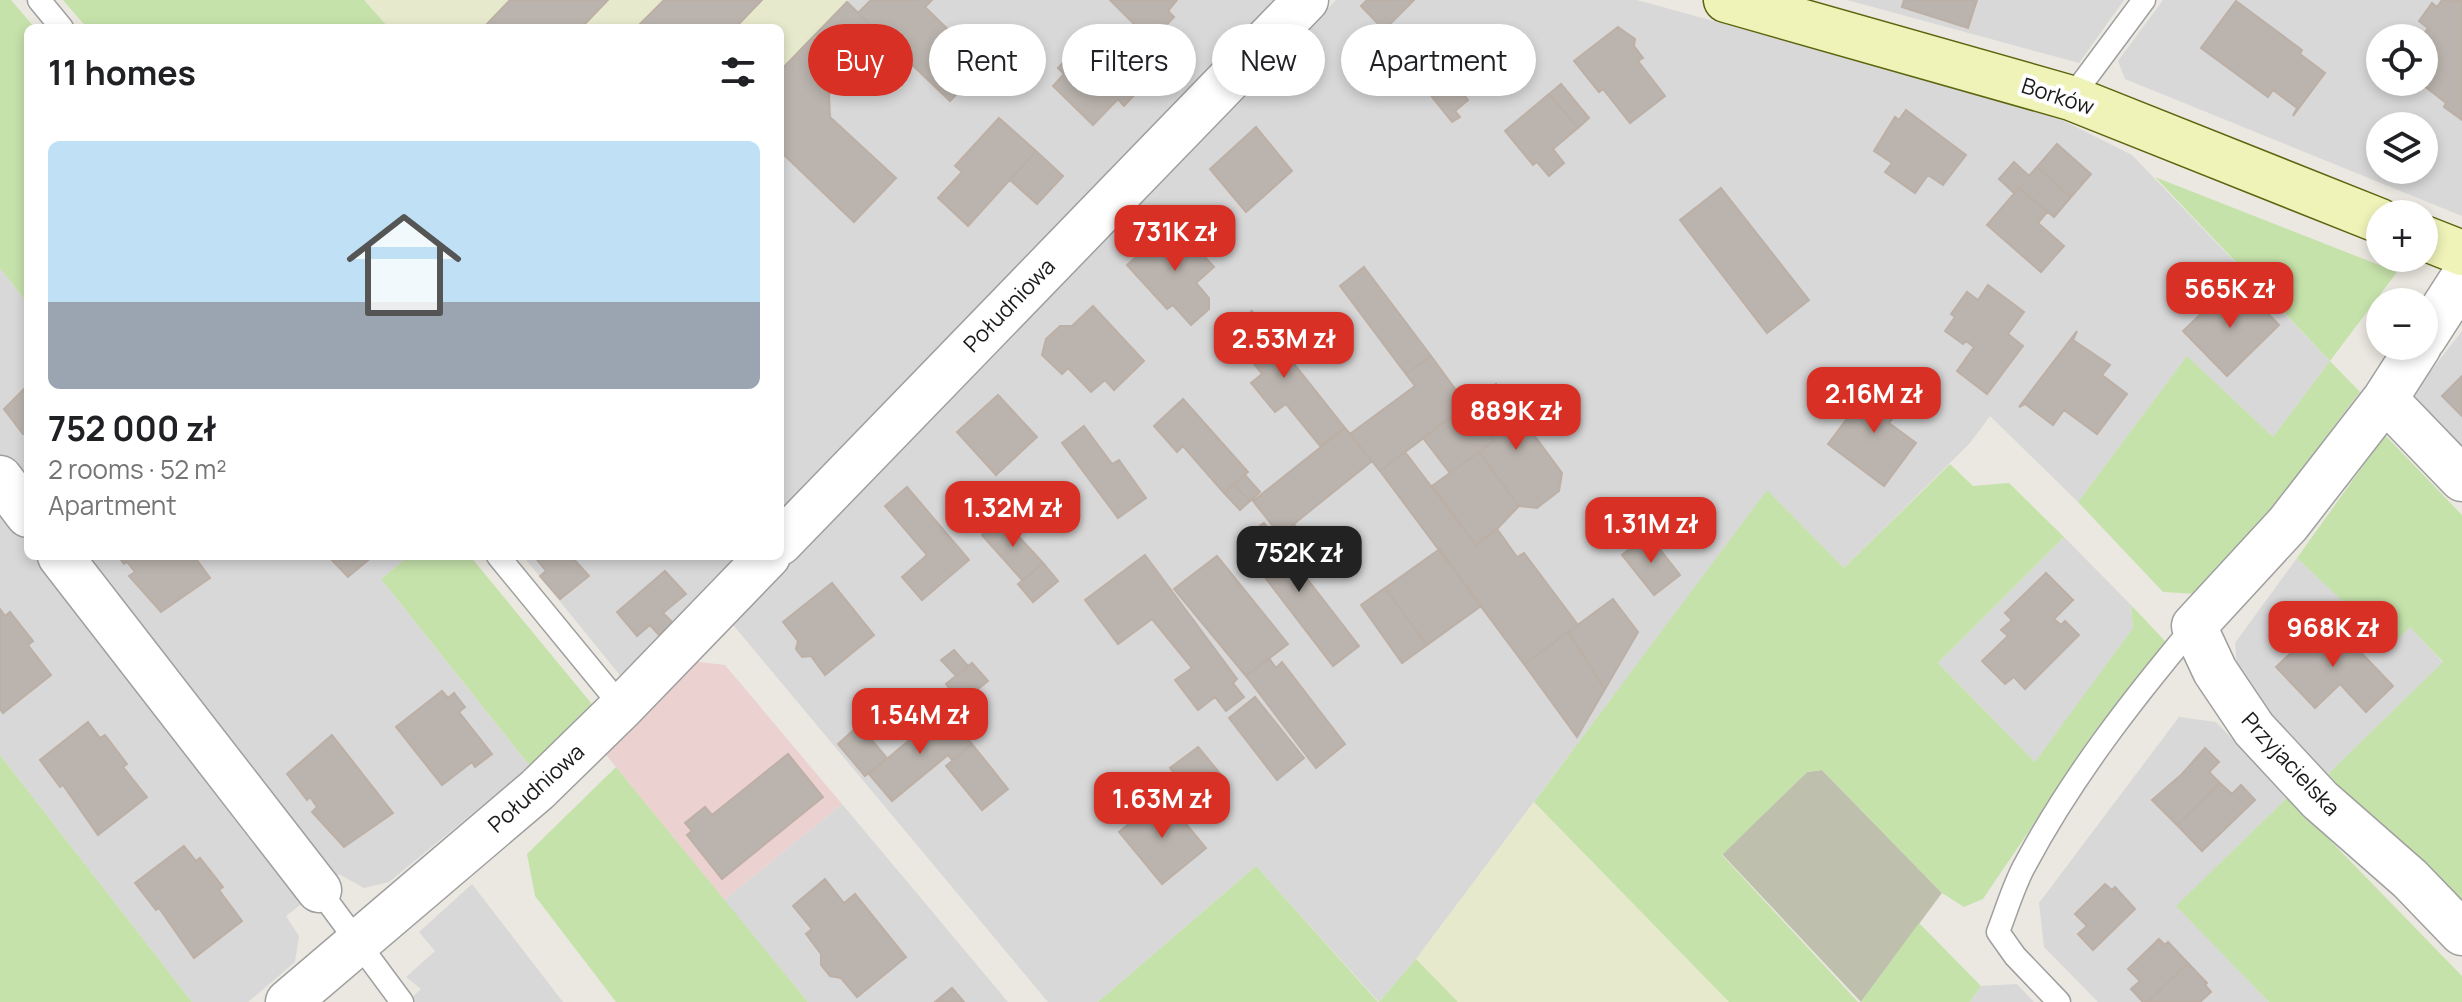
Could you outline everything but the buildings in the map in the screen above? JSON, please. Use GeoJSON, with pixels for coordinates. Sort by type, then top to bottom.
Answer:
{"type":"FeatureCollection","features":[{"type":"Feature","properties":{"kind":"street","name":"Południowa"},"geometry":{"type":"LineString","coordinates":[[784,539],[1306,0]]}},
{"type":"Feature","properties":{"kind":"street","name":"Borków"},"geometry":{"type":"LineString","coordinates":[[1726,0],[2071,98],[2366,215]]}},
{"type":"Feature","properties":{"kind":"street"},"geometry":{"type":"LineString","coordinates":[[2438,244],[2462,253]]}},
{"type":"Feature","properties":{"kind":"street"},"geometry":{"type":"LineString","coordinates":[[2438,316],[2462,279]]}},
{"type":"Feature","properties":{"kind":"street"},"geometry":{"type":"LineString","coordinates":[[2194,626],[2288,524],[2385,399],[2410,360]]}},
{"type":"Feature","properties":{"kind":"street"},"geometry":{"type":"LineString","coordinates":[[2385,399],[2462,479]]}},
{"type":"Feature","properties":{"kind":"street"},"geometry":{"type":"LineString","coordinates":[[0,478],[24,510]]}},
{"type":"Feature","properties":{"kind":"street"},"geometry":{"type":"LineString","coordinates":[[63,560],[319,890]]}},
{"type":"Feature","properties":{"kind":"street","name":"Południowa"},"geometry":{"type":"LineString","coordinates":[[288,1002],[358,939],[537,790],[764,560]]}},
{"type":"Feature","properties":{"kind":"street","name":"Przyjacielska"},"geometry":{"type":"LineString","coordinates":[[2194,626],[2215,671],[2254,729],[2320,800],[2410,879],[2462,933]]}},
{"type":"Feature","properties":{"kind":"lane"},"geometry":{"type":"LineString","coordinates":[[39,0],[59,24]]}},
{"type":"Feature","properties":{"kind":"lane"},"geometry":{"type":"LineString","coordinates":[[2071,98],[2144,0]]}},
{"type":"Feature","properties":{"kind":"lane"},"geometry":{"type":"LineString","coordinates":[[501,560],[622,707]]}},
{"type":"Feature","properties":{"kind":"lane"},"geometry":{"type":"LineString","coordinates":[[2059,1002],[2015,956],[1998,932],[2025,864],[2079,777],[2136,696],[2194,626]]}},
{"type":"Feature","properties":{"kind":"lane"},"geometry":{"type":"LineString","coordinates":[[319,890],[402,1002]]}},
{"type":"Feature","properties":{"kind":"shaded area"},"geometry":{"type":"Polygon","coordinates":[[[364,0],[849,0],[826,24],[808,24],[808,42],[784,67],[784,24],[385,24],[364,0]]]}},
{"type":"Feature","properties":{"kind":"shaded area"},"geometry":{"type":"Polygon","coordinates":[[[849,0],[1283,0],[1259,24],[1212,24],[1212,72],[1196,89],[1196,24],[1062,24],[1062,96],[1189,96],[784,509],[784,67],[808,42],[808,96],[913,96],[913,24],[826,24],[849,0]]]}},
{"type":"Feature","properties":{"kind":"shaded area"},"geometry":{"type":"Polygon","coordinates":[[[1336,0],[1637,0],[2046,112],[2132,155],[2330,361],[2273,437],[2187,357],[2078,502],[1990,416],[1970,443],[1844,568],[1767,491],[1416,959],[1379,1002],[1256,866],[1098,1002],[1048,1002],[729,620],[1243,96],[1325,96],[1325,24],[1313,24],[1336,0]]]}},
{"type":"Feature","properties":{"kind":"shaded area"},"geometry":{"type":"Polygon","coordinates":[[[1847,0],[2124,0],[2079,63],[1847,0]]]}},
{"type":"Feature","properties":{"kind":"shaded area"},"geometry":{"type":"Polygon","coordinates":[[[2163,0],[2462,0],[2462,216],[2438,206],[2438,200],[2423,200],[2383,184],[2438,184],[2438,112],[2366,112],[2366,177],[2125,79],[2118,61],[2163,0]]]}},
{"type":"Feature","properties":{"kind":"shaded area"},"geometry":{"type":"Polygon","coordinates":[[[0,268],[24,299],[24,560],[404,560],[381,579],[530,766],[389,882],[364,888],[339,874],[286,916],[299,936],[295,962],[248,1002],[192,1002],[0,755],[0,268]]]}},
{"type":"Feature","properties":{"kind":"shaded area"},"geometry":{"type":"Polygon","coordinates":[[[2462,331],[2462,447],[2412,395],[2462,331]]]}},
{"type":"Feature","properties":{"kind":"shaded area"},"geometry":{"type":"Polygon","coordinates":[[[2064,537],[2131,605],[2133,628],[2036,763],[1938,663],[2064,537]]]}},
{"type":"Feature","properties":{"kind":"shaded area"},"geometry":{"type":"Polygon","coordinates":[[[2297,558],[2390,645],[2410,626],[2443,663],[2328,774],[2238,678],[2235,643],[2297,558]]]}},
{"type":"Feature","properties":{"kind":"shaded area"},"geometry":{"type":"Polygon","coordinates":[[[526,560],[734,560],[627,684],[526,560]]]}},
{"type":"Feature","properties":{"kind":"shaded area"},"geometry":{"type":"Polygon","coordinates":[[[691,661],[725,665],[842,804],[724,900],[603,751],[691,661]]]}},
{"type":"Feature","properties":{"kind":"shaded area"},"geometry":{"type":"Polygon","coordinates":[[[2179,717],[2216,722],[2288,797],[2177,906],[2269,1002],[2098,1002],[2044,947],[2039,903],[2179,717]]]}},
{"type":"Feature","properties":{"kind":"shaded area"},"geometry":{"type":"Polygon","coordinates":[[[1822,770],[1942,893],[1861,1002],[1722,854],[1807,772],[1822,770]]]}},
{"type":"Feature","properties":{"kind":"shaded area"},"geometry":{"type":"Polygon","coordinates":[[[1534,802],[1729,1002],[1458,1002],[1416,959],[1534,802]]]}},
{"type":"Feature","properties":{"kind":"shaded area"},"geometry":{"type":"Polygon","coordinates":[[[842,804],[1008,1002],[808,1002],[724,900],[842,804]]]}},
{"type":"Feature","properties":{"kind":"shaded area"},"geometry":{"type":"Polygon","coordinates":[[[472,884],[563,1002],[407,1002],[421,989],[406,977],[435,951],[419,932],[472,884]]]}},
{"type":"Feature","properties":{"kind":"shaded area"},"geometry":{"type":"Polygon","coordinates":[[[2017,984],[2034,1002],[1970,1002],[1981,986],[2017,984]]]}},
{"type":"Feature","properties":{"kind":"green space"},"geometry":{"type":"Polygon","coordinates":[[[0,0],[11,0],[32,24],[24,24],[24,299],[0,268],[0,0]]]}},
{"type":"Feature","properties":{"kind":"green space"},"geometry":{"type":"Polygon","coordinates":[[[63,0],[364,0],[385,24],[84,24],[63,0]]]}},
{"type":"Feature","properties":{"kind":"green space"},"geometry":{"type":"Polygon","coordinates":[[[2155,177],[2366,260],[2366,272],[2397,272],[2385,288],[2366,288],[2366,313],[2330,361],[2155,177]]]}},
{"type":"Feature","properties":{"kind":"green space"},"geometry":{"type":"Polygon","coordinates":[[[2187,356],[2273,437],[2330,361],[2360,392],[2238,553],[2198,594],[2163,592],[2078,502],[2187,356]]]}},
{"type":"Feature","properties":{"kind":"green space"},"geometry":{"type":"Polygon","coordinates":[[[2385,435],[2462,515],[2462,911],[2328,774],[2443,662],[2410,627],[2390,646],[2297,558],[2385,435]]]}},
{"type":"Feature","properties":{"kind":"green space"},"geometry":{"type":"Polygon","coordinates":[[[1950,464],[1973,486],[2009,483],[2064,537],[1938,663],[2035,762],[2133,628],[2131,605],[2166,642],[2059,787],[1983,899],[1964,907],[1942,893],[1822,770],[1807,772],[1722,855],[1858,1002],[1729,1002],[1534,802],[1767,490],[1844,568],[1950,464]]]}},
{"type":"Feature","properties":{"kind":"green space"},"geometry":{"type":"Polygon","coordinates":[[[404,560],[473,560],[596,709],[530,766],[381,579],[404,560]]]}},
{"type":"Feature","properties":{"kind":"green space"},"geometry":{"type":"Polygon","coordinates":[[[0,755],[192,1002],[0,1002],[0,755]]]}},
{"type":"Feature","properties":{"kind":"green space"},"geometry":{"type":"Polygon","coordinates":[[[616,767],[808,1002],[616,1002],[535,896],[527,854],[616,767]]]}},
{"type":"Feature","properties":{"kind":"green space"},"geometry":{"type":"Polygon","coordinates":[[[2288,797],[2462,976],[2462,1002],[2269,1002],[2176,906],[2288,797]]]}},
{"type":"Feature","properties":{"kind":"green space"},"geometry":{"type":"Polygon","coordinates":[[[1256,866],[1378,1002],[1098,1002],[1256,866]]]}},
{"type":"Feature","properties":{"kind":"green space"},"geometry":{"type":"Polygon","coordinates":[[[1919,923],[1981,986],[1970,1002],[1861,1002],[1919,923]]]}},
{"type":"Feature","properties":{"kind":"green space"},"geometry":{"type":"Polygon","coordinates":[[[1416,959],[1458,1002],[1379,1002],[1416,959]]]}}]}
